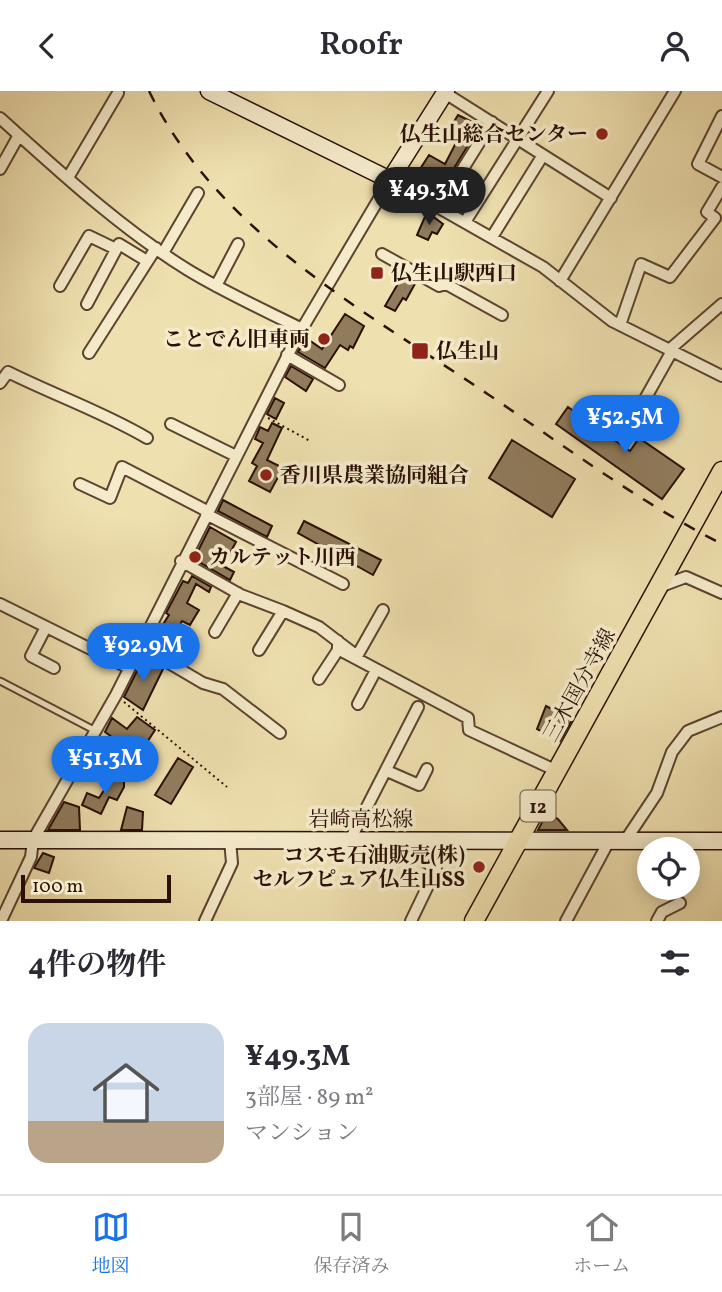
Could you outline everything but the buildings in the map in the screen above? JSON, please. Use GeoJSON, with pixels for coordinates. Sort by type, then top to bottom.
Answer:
{"type":"FeatureCollection","features":[{"type":"Feature","properties":{"kind":"main road"},"geometry":{"type":"LineString","coordinates":[[209,91],[390,180],[446,92]]}},
{"type":"Feature","properties":{"kind":"main road","name":"三木国分寺線"},"geometry":{"type":"LineString","coordinates":[[474,921],[722,471]]}},
{"type":"Feature","properties":{"kind":"main road","name":"岩崎高松線"},"geometry":{"type":"LineString","coordinates":[[0,840],[722,841]]}},
{"type":"Feature","properties":{"kind":"street"},"geometry":{"type":"LineString","coordinates":[[465,222],[548,91]]}},
{"type":"Feature","properties":{"kind":"street"},"geometry":{"type":"LineString","coordinates":[[560,281],[675,91]]}},
{"type":"Feature","properties":{"kind":"street"},"geometry":{"type":"LineString","coordinates":[[446,92],[611,198]]}},
{"type":"Feature","properties":{"kind":"street"},"geometry":{"type":"LineString","coordinates":[[69,176],[118,93]]}},
{"type":"Feature","properties":{"kind":"street"},"geometry":{"type":"LineString","coordinates":[[722,116],[698,164],[722,177]]}},
{"type":"Feature","properties":{"kind":"street"},"geometry":{"type":"LineString","coordinates":[[0,118],[160,251],[216,286],[302,329]]}},
{"type":"Feature","properties":{"kind":"street"},"geometry":{"type":"LineString","coordinates":[[439,207],[492,122]]}},
{"type":"Feature","properties":{"kind":"street"},"geometry":{"type":"LineString","coordinates":[[0,169],[19,135]]}},
{"type":"Feature","properties":{"kind":"street"},"geometry":{"type":"LineString","coordinates":[[492,237],[543,155]]}},
{"type":"Feature","properties":{"kind":"street"},"geometry":{"type":"LineString","coordinates":[[1,921],[31,857],[33,840],[141,646],[181,561],[287,355],[390,180],[492,237],[560,281],[620,325],[722,376]]}},
{"type":"Feature","properties":{"kind":"street"},"geometry":{"type":"LineString","coordinates":[[620,325],[641,264],[670,277],[715,218],[706,212],[722,187]]}},
{"type":"Feature","properties":{"kind":"street"},"geometry":{"type":"LineString","coordinates":[[89,352],[148,261],[160,251],[198,193]]}},
{"type":"Feature","properties":{"kind":"street"},"geometry":{"type":"LineString","coordinates":[[60,286],[89,236],[116,249]]}},
{"type":"Feature","properties":{"kind":"street"},"geometry":{"type":"LineString","coordinates":[[87,305],[119,244],[148,261]]}},
{"type":"Feature","properties":{"kind":"street"},"geometry":{"type":"LineString","coordinates":[[216,286],[238,244]]}},
{"type":"Feature","properties":{"kind":"street"},"geometry":{"type":"LineString","coordinates":[[382,254],[439,286],[446,284],[502,315]]}},
{"type":"Feature","properties":{"kind":"street"},"geometry":{"type":"LineString","coordinates":[[631,424],[671,351],[722,304]]}},
{"type":"Feature","properties":{"kind":"street"},"geometry":{"type":"LineString","coordinates":[[287,355],[339,385]]}},
{"type":"Feature","properties":{"kind":"street"},"geometry":{"type":"LineString","coordinates":[[0,383],[4,371],[71,404],[110,417],[147,439]]}},
{"type":"Feature","properties":{"kind":"street"},"geometry":{"type":"LineString","coordinates":[[171,424],[236,456]]}},
{"type":"Feature","properties":{"kind":"street"},"geometry":{"type":"LineString","coordinates":[[80,484],[110,498],[122,467],[343,584]]}},
{"type":"Feature","properties":{"kind":"street"},"geometry":{"type":"LineString","coordinates":[[181,561],[238,593],[318,627],[338,645],[376,670],[468,718],[468,730],[557,771]]}},
{"type":"Feature","properties":{"kind":"street"},"geometry":{"type":"LineString","coordinates":[[659,587],[686,577],[722,593]]}},
{"type":"Feature","properties":{"kind":"street"},"geometry":{"type":"LineString","coordinates":[[215,632],[238,593]]}},
{"type":"Feature","properties":{"kind":"street"},"geometry":{"type":"LineString","coordinates":[[0,604],[129,668]]}},
{"type":"Feature","properties":{"kind":"street"},"geometry":{"type":"LineString","coordinates":[[338,645],[358,656],[383,610]]}},
{"type":"Feature","properties":{"kind":"street"},"geometry":{"type":"LineString","coordinates":[[259,650],[283,611]]}},
{"type":"Feature","properties":{"kind":"street"},"geometry":{"type":"LineString","coordinates":[[46,627],[31,656],[54,668]]}},
{"type":"Feature","properties":{"kind":"street"},"geometry":{"type":"LineString","coordinates":[[318,679],[338,645]]}},
{"type":"Feature","properties":{"kind":"street"},"geometry":{"type":"LineString","coordinates":[[141,646],[203,683],[223,689],[280,733]]}},
{"type":"Feature","properties":{"kind":"street"},"geometry":{"type":"LineString","coordinates":[[358,704],[376,670]]}},
{"type":"Feature","properties":{"kind":"street"},"geometry":{"type":"LineString","coordinates":[[350,840],[418,707]]}},
{"type":"Feature","properties":{"kind":"street"},"geometry":{"type":"LineString","coordinates":[[566,921],[617,841],[657,793],[672,752],[688,731],[722,717]]}},
{"type":"Feature","properties":{"kind":"street"},"geometry":{"type":"LineString","coordinates":[[387,771],[419,785],[427,769]]}},
{"type":"Feature","properties":{"kind":"street"},"geometry":{"type":"LineString","coordinates":[[205,921],[232,863],[230,840]]}},
{"type":"Feature","properties":{"kind":"street"},"geometry":{"type":"LineString","coordinates":[[411,921],[436,869],[416,855],[416,840]]}},
{"type":"Feature","properties":{"kind":"street"},"geometry":{"type":"LineString","coordinates":[[657,921],[662,912],[680,903]]}},
{"type":"Feature","properties":{"kind":"lane"},"geometry":{"type":"LineString","coordinates":[[0,681],[94,730]]}},
{"type":"Feature","properties":{"kind":"path"},"geometry":{"type":"LineString","coordinates":[[258,412],[310,441]]}},
{"type":"Feature","properties":{"kind":"path"},"geometry":{"type":"LineString","coordinates":[[118,697],[227,787]]}},
{"type":"Feature","properties":{"kind":"railway"},"geometry":{"type":"LineString","coordinates":[[149,91],[178,141],[213,186],[254,227],[298,264],[393,332],[603,473],[691,528],[722,544]]}},
{"type":"Feature","properties":{"kind":"place","name":"仏生山総合センター"},"geometry":{"type":"Point","coordinates":[602,134]}},
{"type":"Feature","properties":{"kind":"place","name":"仏生山駅西口"},"geometry":{"type":"Point","coordinates":[377,273]}},
{"type":"Feature","properties":{"kind":"place","name":"ことでん旧車両"},"geometry":{"type":"Point","coordinates":[324,339]}},
{"type":"Feature","properties":{"kind":"place","name":"仏生山"},"geometry":{"type":"Point","coordinates":[420,351]}},
{"type":"Feature","properties":{"kind":"place","name":"香川県農業協同組合"},"geometry":{"type":"Point","coordinates":[266,475]}},
{"type":"Feature","properties":{"kind":"place","name":"カルテット川西"},"geometry":{"type":"Point","coordinates":[195,557]}},
{"type":"Feature","properties":{"kind":"place","name":"コスモ石油販売(株) セルフピュア仏生山SS"},"geometry":{"type":"Point","coordinates":[479,867]}}]}
